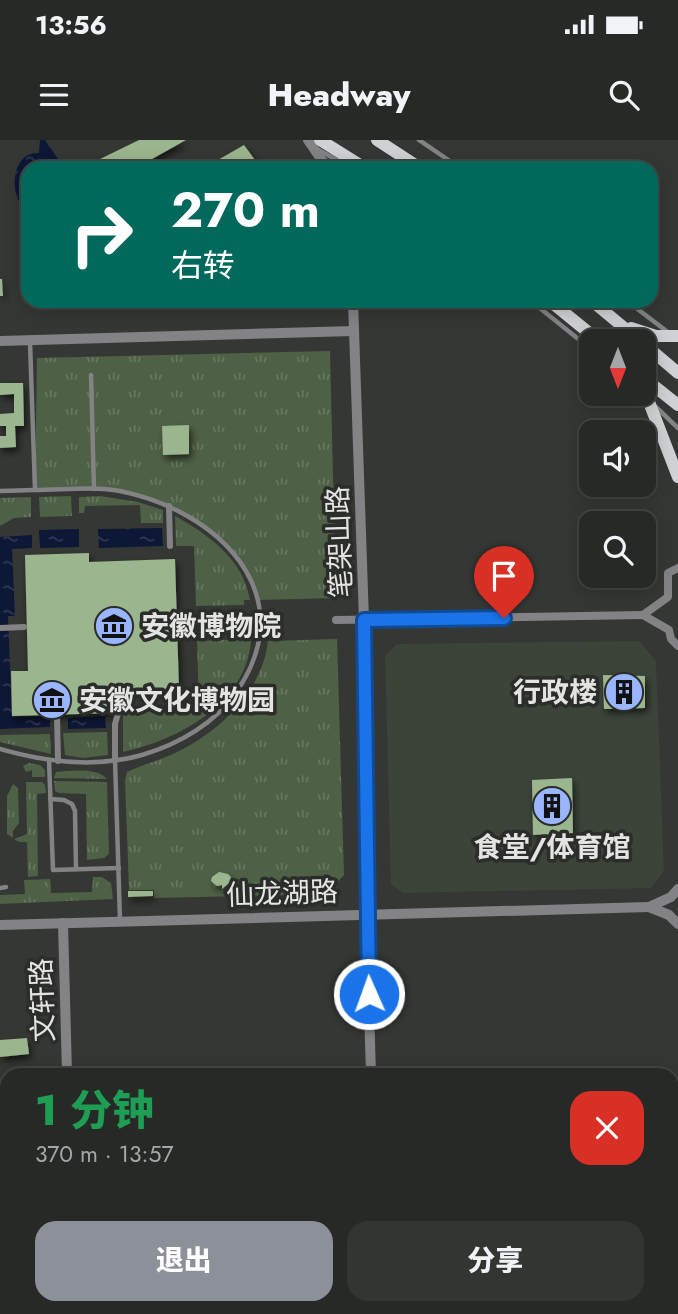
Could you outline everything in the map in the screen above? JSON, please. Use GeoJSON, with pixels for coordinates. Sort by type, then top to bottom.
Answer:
{"type":"FeatureCollection","features":[{"type":"Feature","properties":{"kind":"main road"},"geometry":{"type":"LineString","coordinates":[[377,140],[409,161]]}},
{"type":"Feature","properties":{"kind":"main road"},"geometry":{"type":"LineString","coordinates":[[314,142],[351,161]]}},
{"type":"Feature","properties":{"kind":"main road"},"geometry":{"type":"LineString","coordinates":[[559,308],[584,329]]}},
{"type":"Feature","properties":{"kind":"main road"},"geometry":{"type":"LineString","coordinates":[[601,308],[626,329]]}},
{"type":"Feature","properties":{"kind":"main road"},"geometry":{"type":"LineString","coordinates":[[620,324],[656,336],[676,338]]}},
{"type":"Feature","properties":{"kind":"main road"},"geometry":{"type":"LineString","coordinates":[[656,355],[678,373]]}},
{"type":"Feature","properties":{"kind":"main road"},"geometry":{"type":"LineString","coordinates":[[656,388],[678,405]]}},
{"type":"Feature","properties":{"kind":"main road"},"geometry":{"type":"LineString","coordinates":[[650,406],[678,477]]}},
{"type":"Feature","properties":{"kind":"street"},"geometry":{"type":"LineString","coordinates":[[314,142],[323,161]]}},
{"type":"Feature","properties":{"kind":"street","name":"笔架山路"},"geometry":{"type":"LineString","coordinates":[[353,308],[364,620],[366,914],[371,1068]]}},
{"type":"Feature","properties":{"kind":"street"},"geometry":{"type":"LineString","coordinates":[[0,341],[354,331]]}},
{"type":"Feature","properties":{"kind":"street"},"geometry":{"type":"LineString","coordinates":[[169,506],[170,546]]}},
{"type":"Feature","properties":{"kind":"street"},"geometry":{"type":"LineString","coordinates":[[643,615],[668,597],[668,573],[678,568]]}},
{"type":"Feature","properties":{"kind":"street"},"geometry":{"type":"LineString","coordinates":[[337,620],[643,615],[669,630],[671,639],[678,646]]}},
{"type":"Feature","properties":{"kind":"street"},"geometry":{"type":"LineString","coordinates":[[0,628],[24,627]]}},
{"type":"Feature","properties":{"kind":"street"},"geometry":{"type":"LineString","coordinates":[[115,760],[115,724],[119,710]]}},
{"type":"Feature","properties":{"kind":"street"},"geometry":{"type":"LineString","coordinates":[[57,715],[58,761]]}},
{"type":"Feature","properties":{"kind":"street"},"geometry":{"type":"LineString","coordinates":[[649,907],[671,897],[678,889]]}},
{"type":"Feature","properties":{"kind":"street"},"geometry":{"type":"LineString","coordinates":[[649,907],[669,915],[678,924]]}},
{"type":"Feature","properties":{"kind":"street","name":"仙龙湖路"},"geometry":{"type":"LineString","coordinates":[[0,925],[649,907]]}},
{"type":"Feature","properties":{"kind":"street","name":"文轩路"},"geometry":{"type":"LineString","coordinates":[[63,923],[67,1068]]}},
{"type":"Feature","properties":{"kind":"lane"},"geometry":{"type":"LineString","coordinates":[[300,140],[314,142],[341,161]]}},
{"type":"Feature","properties":{"kind":"lane"},"geometry":{"type":"LineString","coordinates":[[419,140],[450,161]]}},
{"type":"Feature","properties":{"kind":"lane"},"geometry":{"type":"LineString","coordinates":[[540,308],[579,340]]}},
{"type":"Feature","properties":{"kind":"lane"},"geometry":{"type":"LineString","coordinates":[[636,308],[676,338]]}},
{"type":"Feature","properties":{"kind":"lane"},"geometry":{"type":"LineString","coordinates":[[30,340],[35,490]]}},
{"type":"Feature","properties":{"kind":"lane"},"geometry":{"type":"LineString","coordinates":[[91,375],[94,489]]}},
{"type":"Feature","properties":{"kind":"lane"},"geometry":{"type":"LineString","coordinates":[[656,405],[678,428]]}},
{"type":"Feature","properties":{"kind":"lane"},"geometry":{"type":"LineString","coordinates":[[0,491],[94,489],[140,496],[169,506],[209,528],[246,569],[258,600],[259,646],[251,667],[232,699],[207,723],[170,744],[141,755],[115,760],[58,761],[0,750]]}},
{"type":"Feature","properties":{"kind":"lane"},"geometry":{"type":"LineString","coordinates":[[49,760],[53,870],[118,868]]}},
{"type":"Feature","properties":{"kind":"lane"},"geometry":{"type":"LineString","coordinates":[[115,760],[120,920]]}},
{"type":"Feature","properties":{"kind":"lane"},"geometry":{"type":"LineString","coordinates":[[50,799],[65,800],[72,804],[75,811],[76,869]]}},
{"type":"Feature","properties":{"kind":"shaded area"},"geometry":{"type":"Polygon","coordinates":[[[639,641],[656,661],[664,871],[651,888],[403,893],[391,884],[385,656],[397,644],[639,641]]]}},
{"type":"Feature","properties":{"kind":"green space"},"geometry":{"type":"Polygon","coordinates":[[[330,351],[336,598],[258,600],[246,569],[219,537],[161,503],[117,491],[35,490],[37,358],[330,351]]]}},
{"type":"Feature","properties":{"kind":"green space"},"geometry":{"type":"Polygon","coordinates":[[[71,496],[72,516],[40,517],[39,497],[71,496]]]}},
{"type":"Feature","properties":{"kind":"green space"},"geometry":{"type":"Polygon","coordinates":[[[100,496],[138,502],[163,510],[163,523],[141,523],[140,505],[85,506],[84,513],[79,513],[79,497],[100,496]]]}},
{"type":"Feature","properties":{"kind":"green space"},"geometry":{"type":"Polygon","coordinates":[[[31,497],[31,517],[14,518],[0,526],[0,498],[31,497]]]}},
{"type":"Feature","properties":{"kind":"green space"},"geometry":{"type":"Polygon","coordinates":[[[175,516],[212,540],[232,561],[246,586],[250,600],[244,600],[244,605],[196,606],[194,546],[176,546],[175,516]]]}},
{"type":"Feature","properties":{"kind":"green space"},"geometry":{"type":"Polygon","coordinates":[[[337,639],[344,875],[326,894],[154,898],[154,890],[129,890],[125,780],[127,772],[190,745],[221,723],[247,694],[257,678],[268,641],[337,639]]]}},
{"type":"Feature","properties":{"kind":"green space"},"geometry":{"type":"Polygon","coordinates":[[[197,641],[251,641],[246,663],[237,683],[223,701],[186,728],[166,738],[123,752],[123,710],[199,708],[197,641]]]}},
{"type":"Feature","properties":{"kind":"green space"},"geometry":{"type":"Polygon","coordinates":[[[107,732],[108,755],[83,758],[65,755],[63,733],[107,732]]]}},
{"type":"Feature","properties":{"kind":"green space"},"geometry":{"type":"Polygon","coordinates":[[[50,734],[51,754],[0,742],[0,735],[50,734]]]}},
{"type":"Feature","properties":{"kind":"green space"},"geometry":{"type":"Polygon","coordinates":[[[29,763],[40,765],[45,770],[45,777],[32,777],[32,770],[26,772],[23,766],[29,763]]]}},
{"type":"Feature","properties":{"kind":"green space"},"geometry":{"type":"Polygon","coordinates":[[[90,771],[107,779],[54,778],[56,772],[90,771]]]}},
{"type":"Feature","properties":{"kind":"green space"},"geometry":{"type":"Polygon","coordinates":[[[54,781],[107,782],[109,854],[104,858],[87,860],[86,794],[59,793],[55,791],[54,781]]]}},
{"type":"Feature","properties":{"kind":"green space"},"geometry":{"type":"Polygon","coordinates":[[[26,782],[42,782],[46,793],[37,794],[38,876],[28,877],[27,842],[14,839],[27,834],[26,782]]]}},
{"type":"Feature","properties":{"kind":"green space"},"geometry":{"type":"Polygon","coordinates":[[[13,784],[18,788],[19,823],[13,831],[13,838],[7,834],[7,796],[13,784]]]}},
{"type":"Feature","properties":{"kind":"green space"},"geometry":{"type":"Polygon","coordinates":[[[93,877],[102,877],[111,883],[113,899],[0,904],[0,895],[25,894],[24,880],[50,879],[51,893],[92,892],[93,877]]]}},
{"type":"Feature","properties":{"kind":"water"},"geometry":{"type":"Polygon","coordinates":[[[40,140],[45,140],[59,161],[21,161],[29,154],[39,153],[40,140]]]}},
{"type":"Feature","properties":{"kind":"water"},"geometry":{"type":"Polygon","coordinates":[[[21,162],[21,204],[15,187],[21,162]]]}},
{"type":"Feature","properties":{"kind":"water"},"geometry":{"type":"Polygon","coordinates":[[[162,528],[163,546],[99,548],[98,529],[162,528]]]}},
{"type":"Feature","properties":{"kind":"water"},"geometry":{"type":"Polygon","coordinates":[[[79,529],[79,547],[40,548],[39,530],[79,529]]]}},
{"type":"Feature","properties":{"kind":"water"},"geometry":{"type":"Polygon","coordinates":[[[32,535],[32,548],[12,549],[15,616],[8,616],[12,717],[50,716],[50,727],[0,729],[0,537],[32,535]]]}},
{"type":"Feature","properties":{"kind":"water"},"geometry":{"type":"Polygon","coordinates":[[[105,716],[106,728],[68,729],[68,718],[105,716]]]}},
{"type":"Feature","properties":{"kind":"building"},"geometry":{"type":"Polygon","coordinates":[[[139,140],[186,140],[148,161],[98,160],[139,140]]]}},
{"type":"Feature","properties":{"kind":"building"},"geometry":{"type":"Polygon","coordinates":[[[244,145],[256,161],[216,161],[244,145]]]}},
{"type":"Feature","properties":{"kind":"building"},"geometry":{"type":"Polygon","coordinates":[[[2,279],[3,296],[0,296],[2,279]]]}},
{"type":"Feature","properties":{"kind":"building"},"geometry":{"type":"Polygon","coordinates":[[[0,383],[23,383],[24,426],[15,426],[16,447],[0,448],[0,436],[6,436],[6,426],[0,426],[0,414],[14,413],[14,394],[0,395],[0,383]]]}},
{"type":"Feature","properties":{"kind":"building"},"geometry":{"type":"Polygon","coordinates":[[[189,425],[189,454],[163,455],[162,426],[189,425]]]}},
{"type":"Feature","properties":{"kind":"building","name":"安徽博物院"},"geometry":{"type":"Polygon","coordinates":[[[89,553],[89,562],[175,559],[179,689],[113,691],[114,713],[12,716],[11,671],[28,671],[25,555],[89,553]]]}},
{"type":"Feature","properties":{"kind":"building","name":"行政楼"},"geometry":{"type":"Polygon","coordinates":[[[603,675],[645,676],[645,708],[604,709],[603,675]]]}},
{"type":"Feature","properties":{"kind":"building","name":"食堂/体育馆"},"geometry":{"type":"Polygon","coordinates":[[[572,778],[573,833],[533,835],[532,780],[572,778]]]}},
{"type":"Feature","properties":{"kind":"building"},"geometry":{"type":"Polygon","coordinates":[[[219,872],[231,877],[222,889],[222,885],[217,886],[211,881],[219,872]]]}},
{"type":"Feature","properties":{"kind":"building"},"geometry":{"type":"Polygon","coordinates":[[[128,891],[153,891],[153,896],[128,897],[128,891]]]}},
{"type":"Feature","properties":{"kind":"building"},"geometry":{"type":"Polygon","coordinates":[[[27,1038],[29,1054],[0,1057],[0,1040],[27,1038]]]}},
{"type":"Feature","properties":{"kind":"place","name":"安徽博物院"},"geometry":{"type":"Point","coordinates":[114,626]}},
{"type":"Feature","properties":{"kind":"place","name":"行政楼"},"geometry":{"type":"Point","coordinates":[624,692]}},
{"type":"Feature","properties":{"kind":"place","name":"安徽文化博物园"},"geometry":{"type":"Point","coordinates":[52,700]}},
{"type":"Feature","properties":{"kind":"place","name":"食堂/体育馆"},"geometry":{"type":"Point","coordinates":[552,806]}},
{"type":"Feature","properties":{"kind":"route"},"geometry":{"type":"LineString","coordinates":[[369,994],[364,620],[504,618]]}}]}
